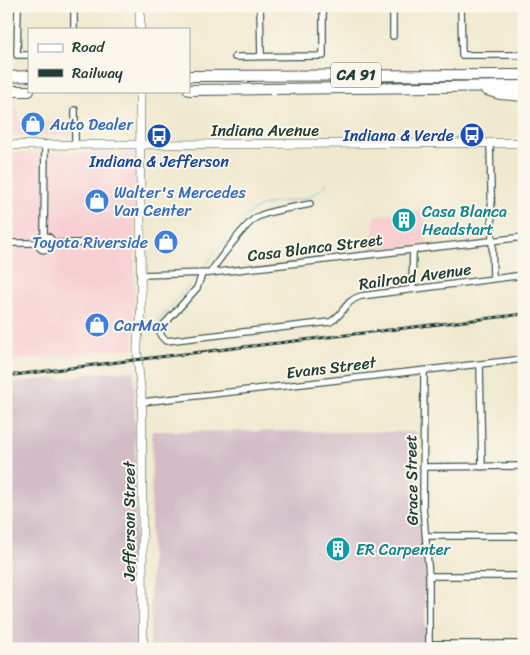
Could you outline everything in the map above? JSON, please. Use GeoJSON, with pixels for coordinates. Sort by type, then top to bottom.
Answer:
{"type":"FeatureCollection","features":[{"type":"Feature","properties":{"kind":"highway"},"geometry":{"type":"LineString","coordinates":[[490,74],[501,70],[524,69]]}},
{"type":"Feature","properties":{"kind":"highway","name":"CA 91"},"geometry":{"type":"LineString","coordinates":[[190,76],[524,75]]}},
{"type":"Feature","properties":{"kind":"highway"},"geometry":{"type":"LineString","coordinates":[[6,77],[28,76]]}},
{"type":"Feature","properties":{"kind":"highway"},"geometry":{"type":"LineString","coordinates":[[475,86],[500,94],[524,96]]}},
{"type":"Feature","properties":{"kind":"highway","name":"CA 91"},"geometry":{"type":"LineString","coordinates":[[190,90],[524,86]]}},
{"type":"Feature","properties":{"kind":"highway"},"geometry":{"type":"LineString","coordinates":[[6,91],[28,91]]}},
{"type":"Feature","properties":{"kind":"street"},"geometry":{"type":"LineString","coordinates":[[18,6],[17,55],[28,55]]}},
{"type":"Feature","properties":{"kind":"street"},"geometry":{"type":"LineString","coordinates":[[74,6],[74,28]]}},
{"type":"Feature","properties":{"kind":"street"},"geometry":{"type":"LineString","coordinates":[[140,6],[140,28]]}},
{"type":"Feature","properties":{"kind":"street"},"geometry":{"type":"LineString","coordinates":[[260,6],[261,56]]}},
{"type":"Feature","properties":{"kind":"street"},"geometry":{"type":"LineString","coordinates":[[235,57],[323,56],[323,6]]}},
{"type":"Feature","properties":{"kind":"street"},"geometry":{"type":"LineString","coordinates":[[393,6],[393,36]]}},
{"type":"Feature","properties":{"kind":"street"},"geometry":{"type":"LineString","coordinates":[[462,6],[462,56],[524,55]]}},
{"type":"Feature","properties":{"kind":"street","name":"Jefferson Street"},"geometry":{"type":"LineString","coordinates":[[140,92],[140,323],[138,330],[138,359],[142,402],[143,649]]}},
{"type":"Feature","properties":{"kind":"street"},"geometry":{"type":"LineString","coordinates":[[75,110],[75,144]]}},
{"type":"Feature","properties":{"kind":"street"},"geometry":{"type":"LineString","coordinates":[[490,143],[492,279]]}},
{"type":"Feature","properties":{"kind":"street","name":"Indiana Avenue"},"geometry":{"type":"LineString","coordinates":[[6,145],[524,143]]}},
{"type":"Feature","properties":{"kind":"street"},"geometry":{"type":"LineString","coordinates":[[44,236],[45,144]]}},
{"type":"Feature","properties":{"kind":"street"},"geometry":{"type":"LineString","coordinates":[[210,273],[218,260],[255,218],[267,213],[310,204]]}},
{"type":"Feature","properties":{"kind":"street"},"geometry":{"type":"LineString","coordinates":[[38,243],[39,239],[44,236]]}},
{"type":"Feature","properties":{"kind":"street"},"geometry":{"type":"LineString","coordinates":[[44,236],[48,237],[52,243]]}},
{"type":"Feature","properties":{"kind":"street","name":"Casa Blanca Street"},"geometry":{"type":"LineString","coordinates":[[140,275],[202,274],[524,237]]}},
{"type":"Feature","properties":{"kind":"street"},"geometry":{"type":"LineString","coordinates":[[6,243],[38,243]]}},
{"type":"Feature","properties":{"kind":"street"},"geometry":{"type":"LineString","coordinates":[[38,243],[39,247],[45,250],[52,243]]}},
{"type":"Feature","properties":{"kind":"street"},"geometry":{"type":"LineString","coordinates":[[52,243],[140,243]]}},
{"type":"Feature","properties":{"kind":"street"},"geometry":{"type":"LineString","coordinates":[[412,289],[413,250]]}},
{"type":"Feature","properties":{"kind":"street","name":"Railroad Avenue"},"geometry":{"type":"LineString","coordinates":[[202,274],[197,288],[160,329],[159,333],[166,340],[172,341],[330,322],[339,316],[345,306],[354,298],[524,276]]}},
{"type":"Feature","properties":{"kind":"street","name":"Evans Street"},"geometry":{"type":"LineString","coordinates":[[142,402],[524,359]]}},
{"type":"Feature","properties":{"kind":"street"},"geometry":{"type":"LineString","coordinates":[[480,365],[482,467]]}},
{"type":"Feature","properties":{"kind":"street","name":"Grace Street"},"geometry":{"type":"LineString","coordinates":[[424,371],[423,506],[429,576],[429,646]]}},
{"type":"Feature","properties":{"kind":"street"},"geometry":{"type":"LineString","coordinates":[[423,468],[524,466]]}},
{"type":"Feature","properties":{"kind":"street"},"geometry":{"type":"LineString","coordinates":[[426,536],[524,536]]}},
{"type":"Feature","properties":{"kind":"street"},"geometry":{"type":"LineString","coordinates":[[429,576],[524,576]]}},
{"type":"Feature","properties":{"kind":"street"},"geometry":{"type":"LineString","coordinates":[[429,646],[524,644]]}},
{"type":"Feature","properties":{"kind":"shaded area"},"geometry":{"type":"Polygon","coordinates":[[[6,108],[18,108],[19,121],[70,122],[70,133],[67,135],[6,135],[6,108]]]}},
{"type":"Feature","properties":{"kind":"shaded area"},"geometry":{"type":"Polygon","coordinates":[[[6,153],[129,153],[135,157],[134,348],[6,362],[6,153]]]}},
{"type":"Feature","properties":{"kind":"shaded area"},"geometry":{"type":"Polygon","coordinates":[[[427,209],[426,244],[372,250],[374,216],[427,209]]]}},
{"type":"Feature","properties":{"kind":"shaded area"},"geometry":{"type":"Polygon","coordinates":[[[134,371],[137,649],[6,649],[6,384],[59,378],[59,380],[90,373],[134,371]]]}},
{"type":"Feature","properties":{"kind":"shaded area"},"geometry":{"type":"Polygon","coordinates":[[[152,431],[417,432],[417,493],[425,575],[425,649],[150,649],[152,431]]]}},
{"type":"Feature","properties":{"kind":"waterway"},"geometry":{"type":"LineString","coordinates":[[205,266],[239,223],[255,209],[264,205],[305,198],[319,191],[327,183]]}},
{"type":"Feature","properties":{"kind":"waterway"},"geometry":{"type":"LineString","coordinates":[[152,329],[191,283]]}},
{"type":"Feature","properties":{"kind":"railway"},"geometry":{"type":"LineString","coordinates":[[6,376],[524,314]]}},
{"type":"Feature","properties":{"kind":"place","name":"Auto Dealer"},"geometry":{"type":"Point","coordinates":[33,124]}},
{"type":"Feature","properties":{"kind":"place","name":"Indiana & Verde"},"geometry":{"type":"Point","coordinates":[472,135]}},
{"type":"Feature","properties":{"kind":"place","name":"Indiana & Jefferson"},"geometry":{"type":"Point","coordinates":[159,136]}},
{"type":"Feature","properties":{"kind":"place","name":"Walter's Mercedes Van Center"},"geometry":{"type":"Point","coordinates":[97,201]}},
{"type":"Feature","properties":{"kind":"place","name":"Casa Blanca Headstart"},"geometry":{"type":"Point","coordinates":[404,220]}},
{"type":"Feature","properties":{"kind":"place","name":"Toyota Riverside"},"geometry":{"type":"Point","coordinates":[166,242]}},
{"type":"Feature","properties":{"kind":"place","name":"CarMax"},"geometry":{"type":"Point","coordinates":[97,325]}},
{"type":"Feature","properties":{"kind":"place","name":"ER Carpenter"},"geometry":{"type":"Point","coordinates":[338,549]}}]}
